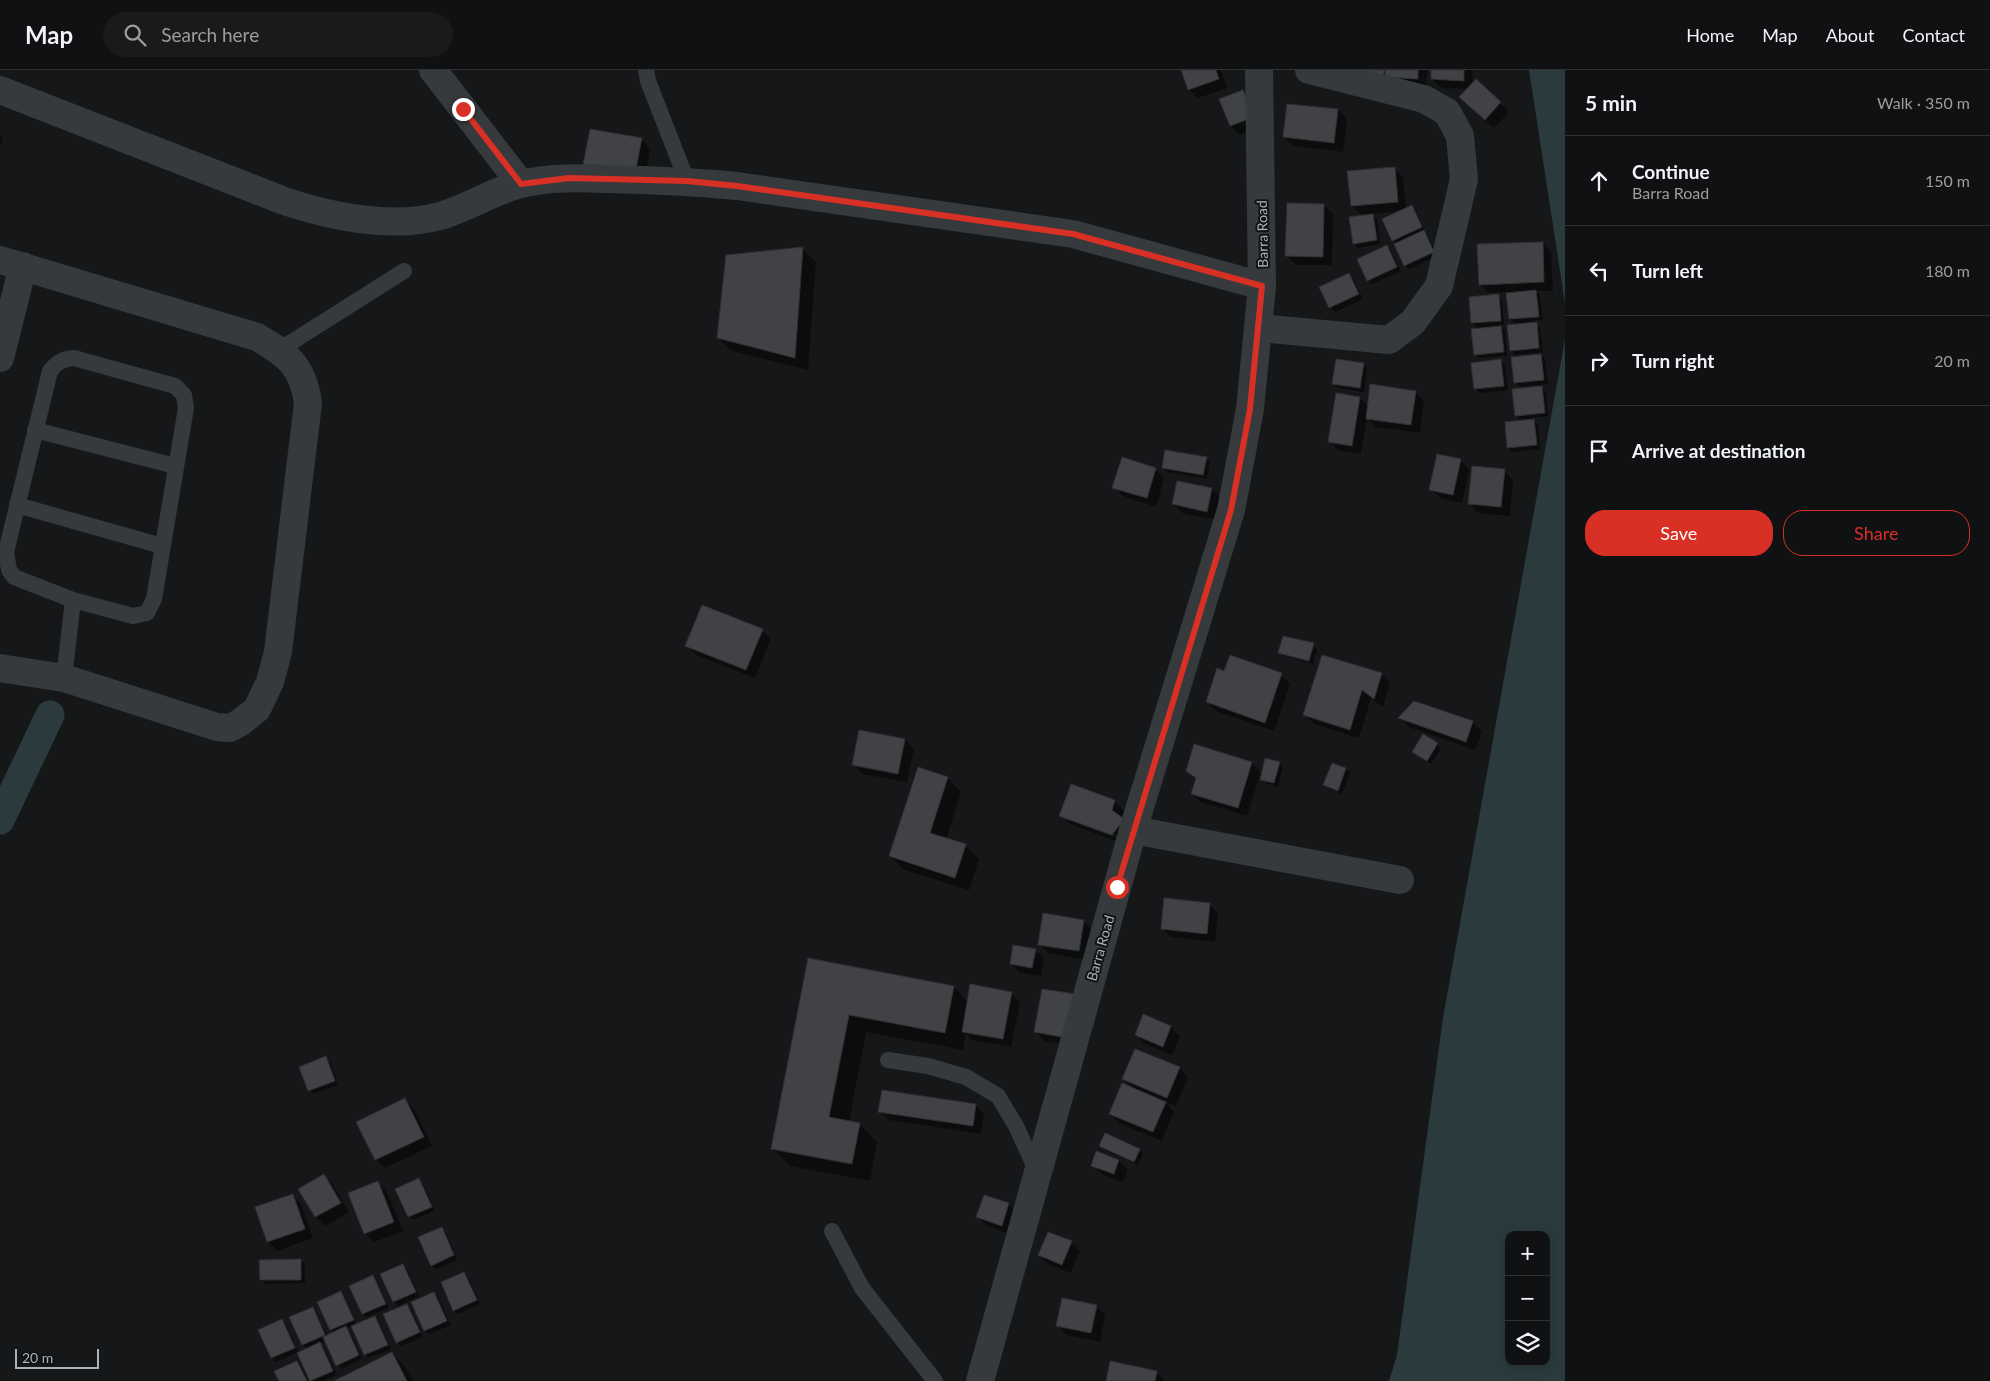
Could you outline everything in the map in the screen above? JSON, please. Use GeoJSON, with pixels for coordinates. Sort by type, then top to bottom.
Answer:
{"type":"FeatureCollection","features":[{"type":"Feature","properties":{"kind":"street"},"geometry":{"type":"LineString","coordinates":[[433,70],[521,184]]}},
{"type":"Feature","properties":{"kind":"street","name":"Barra Road"},"geometry":{"type":"LineString","coordinates":[[980,1381],[1133,830],[1231,510],[1250,409],[1262,286],[1259,70]]}},
{"type":"Feature","properties":{"kind":"street"},"geometry":{"type":"LineString","coordinates":[[1259,328],[1389,340],[1413,322],[1439,286],[1464,179],[1460,136],[1447,112],[1424,99],[1309,70]]}},
{"type":"Feature","properties":{"kind":"street"},"geometry":{"type":"LineString","coordinates":[[0,90],[287,202],[318,212],[394,222],[440,216],[521,184],[569,178],[687,181],[737,186],[1073,234],[1262,286]]}},
{"type":"Feature","properties":{"kind":"street"},"geometry":{"type":"LineString","coordinates":[[0,358],[12,263],[257,337],[280,350],[294,364],[306,385],[308,403],[278,652],[270,682],[256,709],[241,722],[230,728],[217,727],[64,678],[0,668]]}},
{"type":"Feature","properties":{"kind":"street"},"geometry":{"type":"LineString","coordinates":[[1133,830],[1400,880]]}},
{"type":"Feature","properties":{"kind":"lane"},"geometry":{"type":"LineString","coordinates":[[646,70],[648,81],[687,181]]}},
{"type":"Feature","properties":{"kind":"lane"},"geometry":{"type":"LineString","coordinates":[[280,350],[404,271]]}},
{"type":"Feature","properties":{"kind":"lane"},"geometry":{"type":"LineString","coordinates":[[65,358],[74,358],[175,386],[182,391],[186,408],[175,466],[154,599],[147,612],[133,616],[73,600],[14,577],[9,570],[6,562],[7,547],[16,505],[50,370],[58,362],[65,358]]}},
{"type":"Feature","properties":{"kind":"lane"},"geometry":{"type":"LineString","coordinates":[[35,430],[175,466]]}},
{"type":"Feature","properties":{"kind":"lane"},"geometry":{"type":"LineString","coordinates":[[16,505],[162,546]]}},
{"type":"Feature","properties":{"kind":"lane"},"geometry":{"type":"LineString","coordinates":[[64,678],[73,600]]}},
{"type":"Feature","properties":{"kind":"lane"},"geometry":{"type":"LineString","coordinates":[[888,1060],[928,1066],[966,1077],[998,1096],[1016,1126],[1037,1172]]}},
{"type":"Feature","properties":{"kind":"lane"},"geometry":{"type":"LineString","coordinates":[[832,1231],[862,1288],[935,1381]]}},
{"type":"Feature","properties":{"kind":"shaded area"},"geometry":{"type":"Polygon","coordinates":[[[1529,70],[1565,70],[1565,303],[1529,70]]]}},
{"type":"Feature","properties":{"kind":"shaded area"},"geometry":{"type":"Polygon","coordinates":[[[1565,339],[1565,1381],[1389,1381],[1397,1355],[1443,1018],[1565,339]]]}},
{"type":"Feature","properties":{"kind":"building"},"geometry":{"type":"Polygon","coordinates":[[[1181,70],[1216,70],[1219,79],[1188,90],[1181,70]]]}},
{"type":"Feature","properties":{"kind":"building"},"geometry":{"type":"Polygon","coordinates":[[[1351,70],[1384,70],[1383,76],[1351,70]]]}},
{"type":"Feature","properties":{"kind":"building"},"geometry":{"type":"Polygon","coordinates":[[[1385,70],[1418,70],[1418,79],[1385,77],[1385,70]]]}},
{"type":"Feature","properties":{"kind":"building"},"geometry":{"type":"Polygon","coordinates":[[[1431,70],[1464,70],[1464,81],[1431,79],[1431,70]]]}},
{"type":"Feature","properties":{"kind":"building"},"geometry":{"type":"Polygon","coordinates":[[[1476,79],[1501,102],[1485,120],[1459,97],[1476,79]]]}},
{"type":"Feature","properties":{"kind":"building"},"geometry":{"type":"Polygon","coordinates":[[[1243,90],[1254,117],[1230,126],[1219,99],[1243,90]]]}},
{"type":"Feature","properties":{"kind":"building"},"geometry":{"type":"Polygon","coordinates":[[[1287,104],[1338,109],[1334,143],[1283,137],[1287,104]]]}},
{"type":"Feature","properties":{"kind":"building"},"geometry":{"type":"Polygon","coordinates":[[[590,129],[642,138],[635,174],[583,165],[590,129]]]}},
{"type":"Feature","properties":{"kind":"building"},"geometry":{"type":"Polygon","coordinates":[[[1395,167],[1398,202],[1351,206],[1347,171],[1395,167]]]}},
{"type":"Feature","properties":{"kind":"building"},"geometry":{"type":"Polygon","coordinates":[[[1287,203],[1324,204],[1323,257],[1285,256],[1287,203]]]}},
{"type":"Feature","properties":{"kind":"building"},"geometry":{"type":"Polygon","coordinates":[[[1412,205],[1422,227],[1392,241],[1382,219],[1412,205]]]}},
{"type":"Feature","properties":{"kind":"building"},"geometry":{"type":"Polygon","coordinates":[[[1373,214],[1377,240],[1353,244],[1349,217],[1373,214]]]}},
{"type":"Feature","properties":{"kind":"building"},"geometry":{"type":"Polygon","coordinates":[[[1424,230],[1434,252],[1404,266],[1394,244],[1424,230]]]}},
{"type":"Feature","properties":{"kind":"building"},"geometry":{"type":"Polygon","coordinates":[[[1543,242],[1544,282],[1479,285],[1477,244],[1543,242]]]}},
{"type":"Feature","properties":{"kind":"building"},"geometry":{"type":"Polygon","coordinates":[[[1387,245],[1397,267],[1367,281],[1357,259],[1387,245]]]}},
{"type":"Feature","properties":{"kind":"building"},"geometry":{"type":"Polygon","coordinates":[[[803,247],[795,358],[717,338],[726,255],[803,247]]]}},
{"type":"Feature","properties":{"kind":"building"},"geometry":{"type":"Polygon","coordinates":[[[1349,273],[1359,294],[1329,308],[1319,287],[1349,273]]]}},
{"type":"Feature","properties":{"kind":"building"},"geometry":{"type":"Polygon","coordinates":[[[1536,290],[1539,317],[1509,319],[1506,293],[1536,290]]]}},
{"type":"Feature","properties":{"kind":"building"},"geometry":{"type":"Polygon","coordinates":[[[1499,294],[1501,321],[1471,323],[1469,297],[1499,294]]]}},
{"type":"Feature","properties":{"kind":"building"},"geometry":{"type":"Polygon","coordinates":[[[1537,322],[1539,348],[1510,351],[1507,325],[1537,322]]]}},
{"type":"Feature","properties":{"kind":"building"},"geometry":{"type":"Polygon","coordinates":[[[1501,326],[1504,352],[1474,355],[1471,329],[1501,326]]]}},
{"type":"Feature","properties":{"kind":"building"},"geometry":{"type":"Polygon","coordinates":[[[1541,354],[1544,380],[1514,383],[1511,357],[1541,354]]]}},
{"type":"Feature","properties":{"kind":"building"},"geometry":{"type":"Polygon","coordinates":[[[1336,359],[1364,363],[1360,388],[1332,384],[1336,359]]]}},
{"type":"Feature","properties":{"kind":"building"},"geometry":{"type":"Polygon","coordinates":[[[1501,359],[1504,386],[1474,389],[1471,363],[1501,359]]]}},
{"type":"Feature","properties":{"kind":"building"},"geometry":{"type":"Polygon","coordinates":[[[1370,384],[1416,391],[1411,425],[1366,419],[1370,384]]]}},
{"type":"Feature","properties":{"kind":"building"},"geometry":{"type":"Polygon","coordinates":[[[1542,386],[1545,413],[1515,416],[1512,389],[1542,386]]]}},
{"type":"Feature","properties":{"kind":"building"},"geometry":{"type":"Polygon","coordinates":[[[1336,393],[1360,397],[1352,446],[1328,442],[1336,393]]]}},
{"type":"Feature","properties":{"kind":"building"},"geometry":{"type":"Polygon","coordinates":[[[1534,419],[1537,445],[1507,448],[1505,422],[1534,419]]]}},
{"type":"Feature","properties":{"kind":"building"},"geometry":{"type":"Polygon","coordinates":[[[1165,450],[1207,457],[1203,475],[1162,468],[1165,450]]]}},
{"type":"Feature","properties":{"kind":"building"},"geometry":{"type":"Polygon","coordinates":[[[1437,454],[1461,459],[1453,495],[1429,490],[1437,454]]]}},
{"type":"Feature","properties":{"kind":"building"},"geometry":{"type":"Polygon","coordinates":[[[1122,457],[1156,468],[1147,498],[1112,488],[1122,457]]]}},
{"type":"Feature","properties":{"kind":"building"},"geometry":{"type":"Polygon","coordinates":[[[1472,466],[1505,469],[1501,507],[1468,504],[1472,466]]]}},
{"type":"Feature","properties":{"kind":"building"},"geometry":{"type":"Polygon","coordinates":[[[1177,481],[1212,488],[1207,512],[1172,504],[1177,481]]]}},
{"type":"Feature","properties":{"kind":"building"},"geometry":{"type":"Polygon","coordinates":[[[702,605],[763,629],[746,670],[685,646],[702,605]]]}},
{"type":"Feature","properties":{"kind":"building"},"geometry":{"type":"Polygon","coordinates":[[[1283,636],[1314,643],[1309,661],[1278,653],[1283,636]]]}},
{"type":"Feature","properties":{"kind":"building"},"geometry":{"type":"Polygon","coordinates":[[[1230,655],[1282,673],[1265,723],[1206,702],[1217,668],[1224,671],[1230,655]]]}},
{"type":"Feature","properties":{"kind":"building"},"geometry":{"type":"Polygon","coordinates":[[[1322,655],[1382,673],[1374,699],[1362,690],[1350,730],[1303,715],[1322,655]]]}},
{"type":"Feature","properties":{"kind":"building"},"geometry":{"type":"Polygon","coordinates":[[[1414,701],[1473,721],[1466,742],[1398,718],[1414,701]]]}},
{"type":"Feature","properties":{"kind":"building"},"geometry":{"type":"Polygon","coordinates":[[[859,730],[905,739],[898,774],[852,765],[859,730]]]}},
{"type":"Feature","properties":{"kind":"building"},"geometry":{"type":"Polygon","coordinates":[[[1423,734],[1438,743],[1427,761],[1412,752],[1423,734]]]}},
{"type":"Feature","properties":{"kind":"building"},"geometry":{"type":"Polygon","coordinates":[[[1194,744],[1252,762],[1238,808],[1191,794],[1196,778],[1186,771],[1194,744]]]}},
{"type":"Feature","properties":{"kind":"building"},"geometry":{"type":"Polygon","coordinates":[[[1265,758],[1280,762],[1274,783],[1260,780],[1265,758]]]}},
{"type":"Feature","properties":{"kind":"building"},"geometry":{"type":"Polygon","coordinates":[[[1332,763],[1346,768],[1338,791],[1323,785],[1332,763]]]}},
{"type":"Feature","properties":{"kind":"building"},"geometry":{"type":"Polygon","coordinates":[[[918,767],[948,777],[930,833],[966,844],[955,878],[889,856],[918,767]]]}},
{"type":"Feature","properties":{"kind":"building"},"geometry":{"type":"Polygon","coordinates":[[[1071,784],[1115,800],[1112,810],[1124,819],[1112,835],[1059,816],[1071,784]]]}},
{"type":"Feature","properties":{"kind":"building"},"geometry":{"type":"Polygon","coordinates":[[[1164,898],[1210,903],[1207,934],[1161,929],[1164,898]]]}},
{"type":"Feature","properties":{"kind":"building"},"geometry":{"type":"Polygon","coordinates":[[[1043,913],[1084,920],[1079,951],[1038,945],[1043,913]]]}},
{"type":"Feature","properties":{"kind":"building"},"geometry":{"type":"Polygon","coordinates":[[[1013,945],[1036,949],[1032,968],[1010,964],[1013,945]]]}},
{"type":"Feature","properties":{"kind":"building"},"geometry":{"type":"Polygon","coordinates":[[[808,958],[954,986],[945,1033],[849,1015],[829,1117],[860,1123],[852,1164],[771,1149],[808,958]]]}},
{"type":"Feature","properties":{"kind":"building"},"geometry":{"type":"Polygon","coordinates":[[[970,984],[1012,992],[1003,1039],[962,1032],[970,984]]]}},
{"type":"Feature","properties":{"kind":"building"},"geometry":{"type":"Polygon","coordinates":[[[1042,989],[1075,994],[1067,1038],[1034,1032],[1042,989]]]}},
{"type":"Feature","properties":{"kind":"building"},"geometry":{"type":"Polygon","coordinates":[[[1143,1014],[1171,1026],[1163,1047],[1135,1035],[1143,1014]]]}},
{"type":"Feature","properties":{"kind":"building"},"geometry":{"type":"Polygon","coordinates":[[[1135,1049],[1180,1067],[1167,1098],[1122,1079],[1135,1049]]]}},
{"type":"Feature","properties":{"kind":"building"},"geometry":{"type":"Polygon","coordinates":[[[326,1056],[335,1081],[308,1091],[299,1067],[326,1056]]]}},
{"type":"Feature","properties":{"kind":"building"},"geometry":{"type":"Polygon","coordinates":[[[1122,1083],[1166,1102],[1153,1132],[1109,1114],[1122,1083]]]}},
{"type":"Feature","properties":{"kind":"building"},"geometry":{"type":"Polygon","coordinates":[[[882,1090],[976,1104],[973,1126],[878,1112],[882,1090]]]}},
{"type":"Feature","properties":{"kind":"building"},"geometry":{"type":"Polygon","coordinates":[[[405,1098],[424,1137],[375,1160],[356,1122],[405,1098]]]}},
{"type":"Feature","properties":{"kind":"building"},"geometry":{"type":"Polygon","coordinates":[[[1105,1133],[1140,1149],[1134,1162],[1099,1146],[1105,1133]]]}},
{"type":"Feature","properties":{"kind":"building"},"geometry":{"type":"Polygon","coordinates":[[[1096,1151],[1119,1160],[1114,1174],[1091,1166],[1096,1151]]]}},
{"type":"Feature","properties":{"kind":"building"},"geometry":{"type":"Polygon","coordinates":[[[324,1174],[341,1203],[315,1217],[298,1189],[324,1174]]]}},
{"type":"Feature","properties":{"kind":"building"},"geometry":{"type":"Polygon","coordinates":[[[419,1178],[432,1207],[408,1217],[395,1189],[419,1178]]]}},
{"type":"Feature","properties":{"kind":"building"},"geometry":{"type":"Polygon","coordinates":[[[378,1181],[394,1222],[364,1234],[348,1193],[378,1181]]]}},
{"type":"Feature","properties":{"kind":"building"},"geometry":{"type":"Polygon","coordinates":[[[293,1194],[305,1229],[267,1242],[255,1207],[293,1194]]]}},
{"type":"Feature","properties":{"kind":"building"},"geometry":{"type":"Polygon","coordinates":[[[984,1195],[1009,1203],[1002,1226],[976,1217],[984,1195]]]}},
{"type":"Feature","properties":{"kind":"building"},"geometry":{"type":"Polygon","coordinates":[[[442,1227],[454,1255],[431,1266],[418,1237],[442,1227]]]}},
{"type":"Feature","properties":{"kind":"building"},"geometry":{"type":"Polygon","coordinates":[[[1048,1232],[1072,1241],[1062,1265],[1038,1255],[1048,1232]]]}},
{"type":"Feature","properties":{"kind":"building"},"geometry":{"type":"Polygon","coordinates":[[[301,1259],[301,1280],[260,1280],[259,1260],[301,1259]]]}},
{"type":"Feature","properties":{"kind":"building"},"geometry":{"type":"Polygon","coordinates":[[[403,1264],[416,1292],[393,1302],[380,1274],[403,1264]]]}},
{"type":"Feature","properties":{"kind":"building"},"geometry":{"type":"Polygon","coordinates":[[[464,1272],[477,1300],[453,1311],[441,1282],[464,1272]]]}},
{"type":"Feature","properties":{"kind":"building"},"geometry":{"type":"Polygon","coordinates":[[[373,1275],[386,1304],[362,1314],[349,1286],[373,1275]]]}},
{"type":"Feature","properties":{"kind":"building"},"geometry":{"type":"Polygon","coordinates":[[[341,1291],[354,1320],[330,1330],[317,1302],[341,1291]]]}},
{"type":"Feature","properties":{"kind":"building"},"geometry":{"type":"Polygon","coordinates":[[[434,1292],[447,1321],[424,1331],[411,1302],[434,1292]]]}},
{"type":"Feature","properties":{"kind":"building"},"geometry":{"type":"Polygon","coordinates":[[[1062,1298],[1097,1305],[1091,1333],[1056,1326],[1062,1298]]]}},
{"type":"Feature","properties":{"kind":"building"},"geometry":{"type":"Polygon","coordinates":[[[407,1304],[420,1332],[396,1343],[383,1314],[407,1304]]]}},
{"type":"Feature","properties":{"kind":"building"},"geometry":{"type":"Polygon","coordinates":[[[313,1307],[325,1335],[302,1345],[289,1317],[313,1307]]]}},
{"type":"Feature","properties":{"kind":"building"},"geometry":{"type":"Polygon","coordinates":[[[375,1316],[388,1345],[364,1355],[351,1326],[375,1316]]]}},
{"type":"Feature","properties":{"kind":"building"},"geometry":{"type":"Polygon","coordinates":[[[282,1319],[295,1348],[271,1358],[258,1330],[282,1319]]]}},
{"type":"Feature","properties":{"kind":"building"},"geometry":{"type":"Polygon","coordinates":[[[346,1326],[359,1355],[336,1366],[323,1337],[346,1326]]]}},
{"type":"Feature","properties":{"kind":"building"},"geometry":{"type":"Polygon","coordinates":[[[320,1342],[333,1371],[310,1381],[297,1353],[320,1342]]]}},
{"type":"Feature","properties":{"kind":"building"},"geometry":{"type":"Polygon","coordinates":[[[392,1352],[407,1381],[334,1381],[392,1352]]]}},
{"type":"Feature","properties":{"kind":"building"},"geometry":{"type":"Polygon","coordinates":[[[297,1361],[307,1381],[279,1381],[274,1371],[297,1361]]]}},
{"type":"Feature","properties":{"kind":"building"},"geometry":{"type":"Polygon","coordinates":[[[1110,1361],[1157,1371],[1155,1381],[1106,1381],[1110,1361]]]}},
{"type":"Feature","properties":{"kind":"waterway"},"geometry":{"type":"LineString","coordinates":[[0,820],[50,715]]}},
{"type":"Feature","properties":{"kind":"route"},"geometry":{"type":"LineString","coordinates":[[463,109],[521,184],[569,178],[687,181],[737,186],[1073,234],[1262,286],[1250,409],[1231,510],[1117,887]]}}]}
